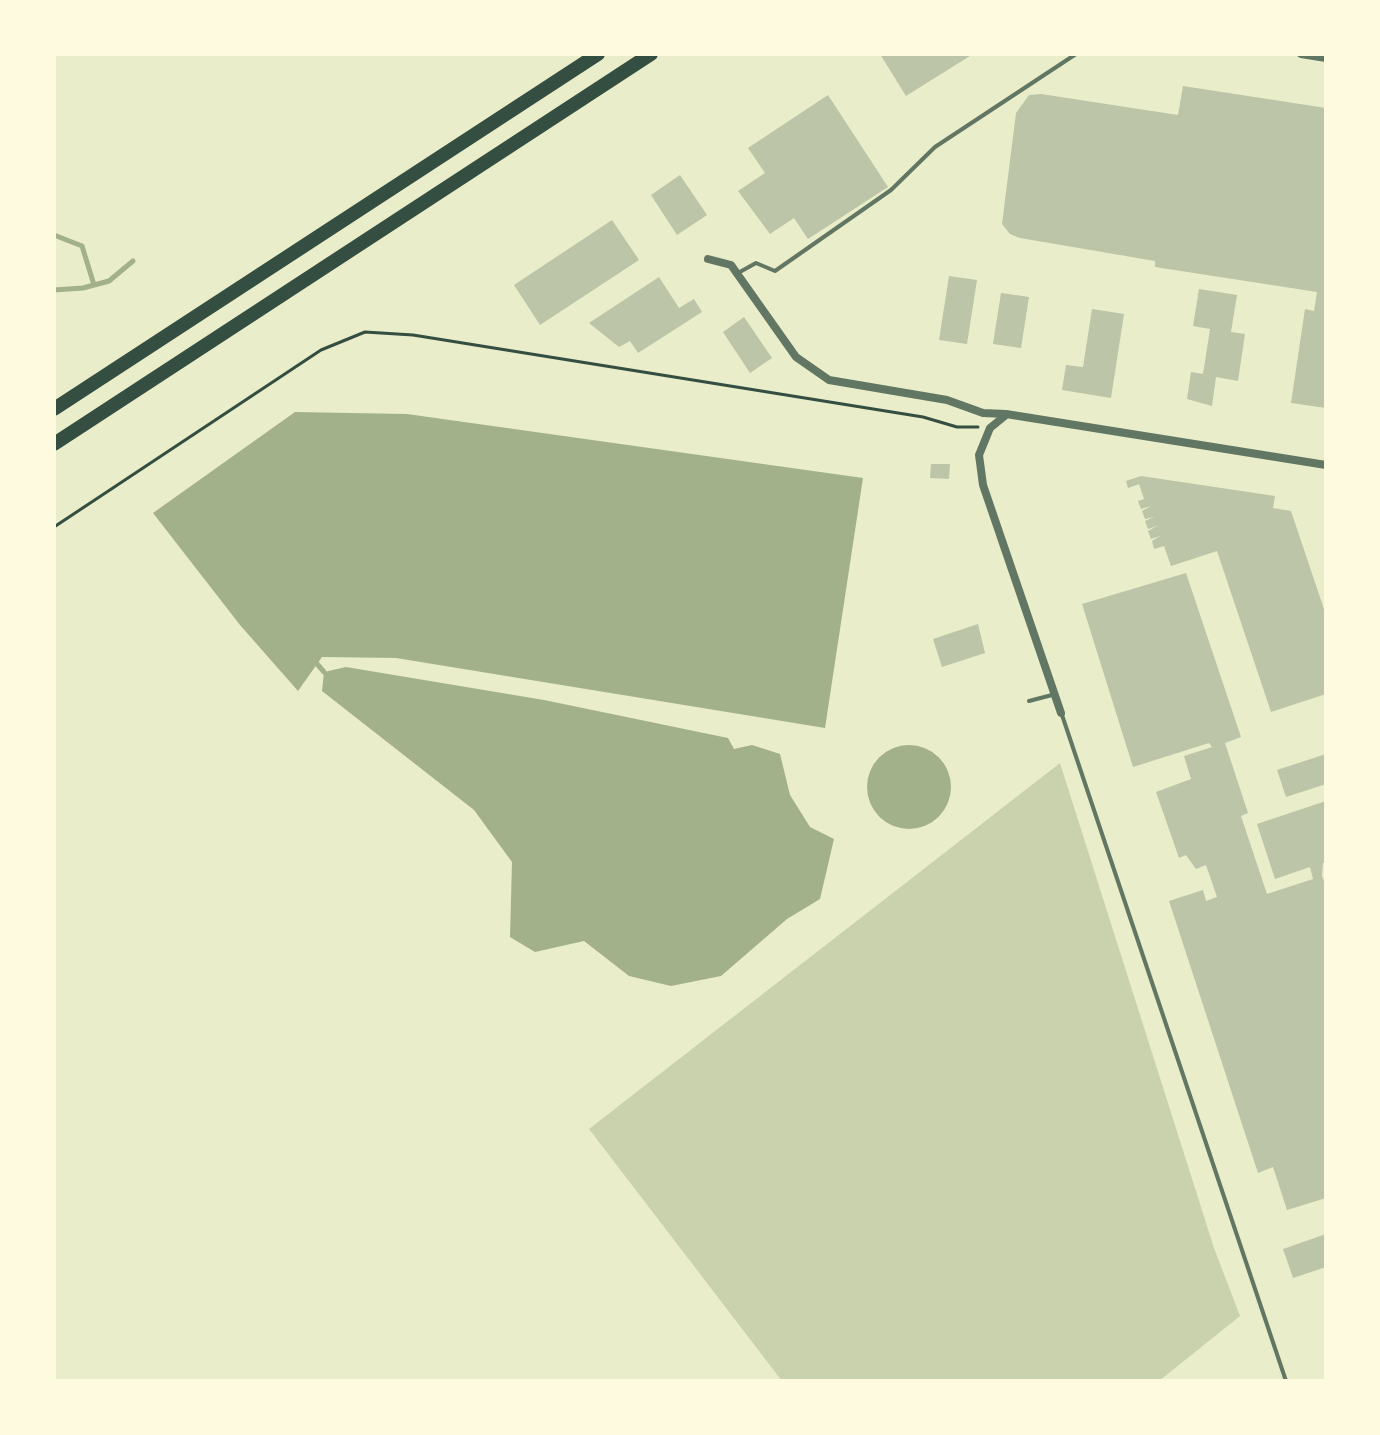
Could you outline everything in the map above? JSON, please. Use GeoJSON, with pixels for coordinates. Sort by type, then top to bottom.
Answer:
{"type":"FeatureCollection","features":[{"type":"Feature","properties":{"kind":"highway"},"geometry":{"type":"LineString","coordinates":[[54,409],[598,54]]}},
{"type":"Feature","properties":{"kind":"highway"},"geometry":{"type":"LineString","coordinates":[[54,444],[651,54]]}},
{"type":"Feature","properties":{"kind":"street"},"geometry":{"type":"LineString","coordinates":[[1301,54],[1326,58]]}},
{"type":"Feature","properties":{"kind":"street"},"geometry":{"type":"LineString","coordinates":[[708,259],[731,265],[796,357],[829,380],[947,400],[983,413],[1006,414],[1326,465]]}},
{"type":"Feature","properties":{"kind":"street"},"geometry":{"type":"LineString","coordinates":[[1006,414],[990,428],[979,455],[983,485],[1061,713]]}},
{"type":"Feature","properties":{"kind":"lane"},"geometry":{"type":"LineString","coordinates":[[737,273],[756,263],[775,271],[891,190],[935,147],[1076,54]]}},
{"type":"Feature","properties":{"kind":"lane"},"geometry":{"type":"LineString","coordinates":[[1029,701],[1055,695]]}},
{"type":"Feature","properties":{"kind":"lane"},"geometry":{"type":"LineString","coordinates":[[1061,713],[1286,1381]]}},
{"type":"Feature","properties":{"kind":"path"},"geometry":{"type":"LineString","coordinates":[[54,527],[321,350],[365,332],[413,335],[923,417],[957,427],[990,428]]}},
{"type":"Feature","properties":{"kind":"shaded area"},"geometry":{"type":"Polygon","coordinates":[[[295,412],[407,414],[863,478],[825,728],[396,658],[322,657],[298,691],[240,625],[153,513],[295,412]]]}},
{"type":"Feature","properties":{"kind":"shaded area"},"geometry":{"type":"Polygon","coordinates":[[[346,667],[544,700],[728,738],[734,749],[752,745],[780,754],[790,795],[810,827],[834,839],[820,899],[787,919],[721,976],[671,986],[629,976],[584,941],[535,952],[510,937],[512,862],[474,810],[322,691],[324,672],[346,667]]]}},
{"type":"Feature","properties":{"kind":"shaded area"},"geometry":{"type":"Polygon","coordinates":[[[909,745],[925,748],[939,757],[948,771],[951,787],[948,803],[939,817],[925,826],[909,829],[893,826],[879,817],[870,803],[867,787],[870,771],[879,757],[893,748],[909,745]]]}},
{"type":"Feature","properties":{"kind":"shaded area"},"geometry":{"type":"Polygon","coordinates":[[[1060,763],[1214,1248],[1240,1316],[1159,1381],[782,1381],[589,1129],[1060,763]]]}},
{"type":"Feature","properties":{"kind":"building"},"geometry":{"type":"Polygon","coordinates":[[[880,54],[973,54],[906,96],[880,54]]]}},
{"type":"Feature","properties":{"kind":"building"},"geometry":{"type":"Polygon","coordinates":[[[1183,86],[1326,108],[1326,408],[1291,403],[1305,309],[1314,311],[1317,292],[1155,267],[1155,261],[1020,238],[1010,234],[1002,224],[1016,113],[1029,95],[1041,94],[1178,115],[1183,86]]]}},
{"type":"Feature","properties":{"kind":"building"},"geometry":{"type":"Polygon","coordinates":[[[828,95],[888,187],[808,239],[794,218],[770,234],[738,191],[765,173],[748,148],[828,95]]]}},
{"type":"Feature","properties":{"kind":"building"},"geometry":{"type":"Polygon","coordinates":[[[680,175],[707,215],[677,235],[651,195],[680,175]]]}},
{"type":"Feature","properties":{"kind":"building"},"geometry":{"type":"Polygon","coordinates":[[[612,220],[639,260],[540,325],[514,285],[612,220]]]}},
{"type":"Feature","properties":{"kind":"building"},"geometry":{"type":"Polygon","coordinates":[[[949,276],[977,280],[967,344],[939,340],[949,276]]]}},
{"type":"Feature","properties":{"kind":"building"},"geometry":{"type":"Polygon","coordinates":[[[659,277],[679,308],[694,299],[702,312],[638,353],[630,341],[619,347],[589,323],[659,277]]]}},
{"type":"Feature","properties":{"kind":"building"},"geometry":{"type":"Polygon","coordinates":[[[1199,289],[1237,295],[1231,332],[1245,334],[1238,381],[1216,377],[1212,406],[1187,399],[1191,372],[1203,374],[1210,329],[1193,326],[1199,289]]]}},
{"type":"Feature","properties":{"kind":"building"},"geometry":{"type":"Polygon","coordinates":[[[1001,293],[1029,297],[1021,348],[993,344],[1001,293]]]}},
{"type":"Feature","properties":{"kind":"building"},"geometry":{"type":"Polygon","coordinates":[[[1092,309],[1124,314],[1111,398],[1062,390],[1066,365],[1083,367],[1092,309]]]}},
{"type":"Feature","properties":{"kind":"building"},"geometry":{"type":"Polygon","coordinates":[[[744,317],[772,358],[750,373],[723,332],[744,317]]]}},
{"type":"Feature","properties":{"kind":"building"},"geometry":{"type":"Polygon","coordinates":[[[931,464],[950,464],[949,479],[930,478],[931,464]]]}},
{"type":"Feature","properties":{"kind":"building"},"geometry":{"type":"Polygon","coordinates":[[[1141,476],[1275,496],[1273,508],[1291,511],[1326,615],[1326,694],[1271,712],[1217,551],[1171,566],[1164,546],[1154,549],[1152,541],[1160,536],[1151,539],[1148,531],[1157,526],[1148,529],[1145,521],[1154,517],[1145,519],[1142,511],[1151,506],[1141,509],[1138,501],[1144,499],[1139,484],[1128,488],[1126,481],[1141,476]]]}},
{"type":"Feature","properties":{"kind":"building"},"geometry":{"type":"Polygon","coordinates":[[[1186,573],[1241,737],[1225,743],[1248,813],[1241,816],[1267,894],[1313,879],[1310,867],[1275,879],[1257,824],[1326,801],[1326,862],[1323,863],[1322,876],[1326,886],[1326,1198],[1287,1210],[1273,1167],[1258,1173],[1169,901],[1203,890],[1206,901],[1217,897],[1206,865],[1196,869],[1186,855],[1179,858],[1156,792],[1191,779],[1184,756],[1212,747],[1209,743],[1133,767],[1082,604],[1186,573]]]}},
{"type":"Feature","properties":{"kind":"building"},"geometry":{"type":"Polygon","coordinates":[[[978,624],[985,653],[942,667],[933,639],[978,624]]]}},
{"type":"Feature","properties":{"kind":"building"},"geometry":{"type":"Polygon","coordinates":[[[1326,754],[1326,784],[1286,797],[1277,770],[1326,754]]]}},
{"type":"Feature","properties":{"kind":"building"},"geometry":{"type":"Polygon","coordinates":[[[1326,1234],[1326,1267],[1293,1278],[1283,1249],[1326,1234]]]}},
{"type":"Feature","properties":{"kind":"waterway"},"geometry":{"type":"LineString","coordinates":[[54,235],[82,246],[94,285]]}},
{"type":"Feature","properties":{"kind":"waterway"},"geometry":{"type":"LineString","coordinates":[[54,290],[83,288],[109,281],[133,261]]}},
{"type":"Feature","properties":{"kind":"waterway"},"geometry":{"type":"LineString","coordinates":[[312,658],[324,672]]}}]}
